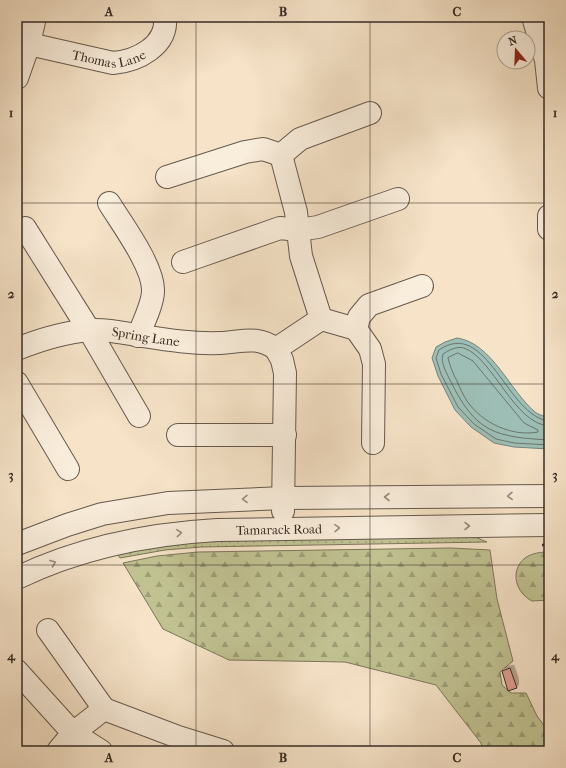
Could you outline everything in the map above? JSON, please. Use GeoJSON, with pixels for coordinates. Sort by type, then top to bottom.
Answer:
{"type":"FeatureCollection","features":[{"type":"Feature","properties":{"kind":"street"},"geometry":{"type":"LineString","coordinates":[[17,78],[29,44],[35,17]]}},
{"type":"Feature","properties":{"kind":"street","name":"Thomas Lane"},"geometry":{"type":"LineString","coordinates":[[29,44],[113,63],[127,62],[140,57],[153,47],[161,36],[165,17]]}},
{"type":"Feature","properties":{"kind":"street"},"geometry":{"type":"LineString","coordinates":[[533,17],[546,60],[549,88]]}},
{"type":"Feature","properties":{"kind":"street"},"geometry":{"type":"LineString","coordinates":[[281,155],[300,139],[370,113]]}},
{"type":"Feature","properties":{"kind":"street"},"geometry":{"type":"LineString","coordinates":[[167,177],[245,152],[263,149],[281,155]]}},
{"type":"Feature","properties":{"kind":"street"},"geometry":{"type":"LineString","coordinates":[[281,155],[296,212],[301,256],[321,319]]}},
{"type":"Feature","properties":{"kind":"street"},"geometry":{"type":"LineString","coordinates":[[183,262],[280,228],[298,230],[318,227],[398,199]]}},
{"type":"Feature","properties":{"kind":"street"},"geometry":{"type":"LineString","coordinates":[[109,203],[148,268],[152,282],[153,293],[138,336]]}},
{"type":"Feature","properties":{"kind":"street"},"geometry":{"type":"LineString","coordinates":[[549,216],[549,229]]}},
{"type":"Feature","properties":{"kind":"street"},"geometry":{"type":"LineString","coordinates":[[25,228],[89,330],[139,416]]}},
{"type":"Feature","properties":{"kind":"street"},"geometry":{"type":"LineString","coordinates":[[356,328],[359,317],[369,305],[422,286]]}},
{"type":"Feature","properties":{"kind":"street"},"geometry":{"type":"LineString","coordinates":[[281,529],[284,498],[285,373],[282,360],[276,349],[321,319],[356,328],[370,349],[374,364],[374,443]]}},
{"type":"Feature","properties":{"kind":"street","name":"Spring Lane"},"geometry":{"type":"LineString","coordinates":[[17,349],[66,334],[89,330],[113,330],[138,336],[179,342],[207,344],[254,340],[266,342],[276,349]]}},
{"type":"Feature","properties":{"kind":"street"},"geometry":{"type":"LineString","coordinates":[[17,383],[68,469]]}},
{"type":"Feature","properties":{"kind":"street"},"geometry":{"type":"LineString","coordinates":[[178,435],[285,435]]}},
{"type":"Feature","properties":{"kind":"street"},"geometry":{"type":"LineString","coordinates":[[17,544],[88,518],[136,507],[208,500],[549,496]]}},
{"type":"Feature","properties":{"kind":"street","name":"Tamarack Road"},"geometry":{"type":"LineString","coordinates":[[17,578],[80,552],[144,537],[209,531],[549,525]]}},
{"type":"Feature","properties":{"kind":"street"},"geometry":{"type":"LineString","coordinates":[[48,630],[104,709],[178,737],[223,751]]}},
{"type":"Feature","properties":{"kind":"street"},"geometry":{"type":"LineString","coordinates":[[17,671],[20,677],[73,733],[101,751]]}},
{"type":"Feature","properties":{"kind":"street"},"geometry":{"type":"LineString","coordinates":[[58,751],[73,733],[104,709]]}},
{"type":"Feature","properties":{"kind":"green space"},"geometry":{"type":"Polygon","coordinates":[[[475,537],[487,542],[201,547],[165,550],[120,558],[117,553],[145,547],[202,541],[475,537]]]}},
{"type":"Feature","properties":{"kind":"green space"},"geometry":{"type":"Polygon","coordinates":[[[451,548],[490,550],[497,599],[513,661],[500,672],[502,685],[511,693],[526,693],[537,716],[549,732],[549,751],[483,751],[481,743],[436,685],[345,662],[229,660],[163,629],[123,563],[157,556],[198,552],[451,548]]]}},
{"type":"Feature","properties":{"kind":"green space"},"geometry":{"type":"Polygon","coordinates":[[[549,552],[549,600],[532,601],[522,593],[516,581],[517,569],[520,563],[528,556],[537,553],[549,552]]]}},
{"type":"Feature","properties":{"kind":"water"},"geometry":{"type":"Polygon","coordinates":[[[457,338],[469,342],[480,349],[500,369],[526,403],[536,413],[549,418],[549,449],[514,447],[494,443],[471,427],[455,410],[438,376],[432,358],[436,347],[457,338]]]}},
{"type":"Feature","properties":{"kind":"building"},"geometry":{"type":"Polygon","coordinates":[[[510,668],[517,688],[508,691],[502,671],[510,668]]]}}]}
